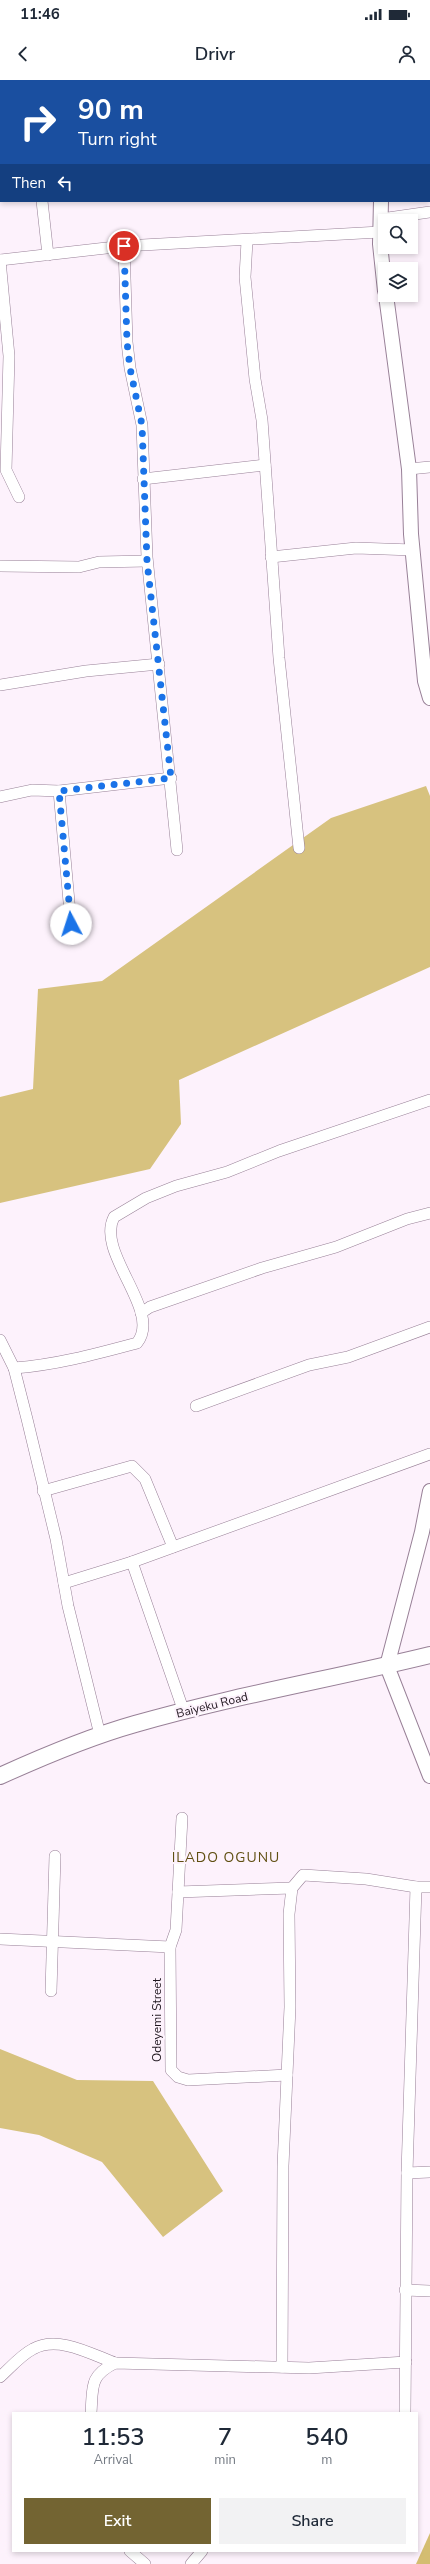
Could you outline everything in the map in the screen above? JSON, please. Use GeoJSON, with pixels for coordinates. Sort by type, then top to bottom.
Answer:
{"type":"FeatureCollection","features":[{"type":"Feature","properties":{"kind":"main road","name":"Baiyeku Road"},"geometry":{"type":"LineString","coordinates":[[0,1776],[48,1754],[100,1735],[184,1712],[430,1655]]}},
{"type":"Feature","properties":{"kind":"street"},"geometry":{"type":"LineString","coordinates":[[42,202],[48,255]]}},
{"type":"Feature","properties":{"kind":"street"},"geometry":{"type":"LineString","coordinates":[[380,214],[381,202]]}},
{"type":"Feature","properties":{"kind":"street"},"geometry":{"type":"LineString","coordinates":[[418,215],[430,212]]}},
{"type":"Feature","properties":{"kind":"street"},"geometry":{"type":"LineString","coordinates":[[19,497],[6,470],[9,356],[0,260],[124,246],[247,241],[378,226]]}},
{"type":"Feature","properties":{"kind":"street"},"geometry":{"type":"LineString","coordinates":[[247,241],[245,277],[255,380],[262,420],[279,658],[300,848]]}},
{"type":"Feature","properties":{"kind":"street"},"geometry":{"type":"LineString","coordinates":[[124,246],[127,342],[130,368],[142,425],[147,561],[171,778],[177,850]]}},
{"type":"Feature","properties":{"kind":"street"},"geometry":{"type":"LineString","coordinates":[[387,302],[409,469],[413,550],[425,681],[430,698]]}},
{"type":"Feature","properties":{"kind":"street"},"geometry":{"type":"LineString","coordinates":[[143,479],[265,465]]}},
{"type":"Feature","properties":{"kind":"street"},"geometry":{"type":"LineString","coordinates":[[409,469],[430,468]]}},
{"type":"Feature","properties":{"kind":"street"},"geometry":{"type":"LineString","coordinates":[[271,557],[356,548],[413,550]]}},
{"type":"Feature","properties":{"kind":"street"},"geometry":{"type":"LineString","coordinates":[[0,566],[79,567],[86,563],[147,561]]}},
{"type":"Feature","properties":{"kind":"street"},"geometry":{"type":"LineString","coordinates":[[0,685],[86,671],[159,664]]}},
{"type":"Feature","properties":{"kind":"street"},"geometry":{"type":"LineString","coordinates":[[0,796],[32,790],[59,791],[171,778]]}},
{"type":"Feature","properties":{"kind":"street"},"geometry":{"type":"LineString","coordinates":[[59,791],[71,924]]}},
{"type":"Feature","properties":{"kind":"street"},"geometry":{"type":"LineString","coordinates":[[14,1368],[43,1366],[137,1342],[141,1333],[141,1313],[121,1266],[112,1238],[114,1217],[146,1198],[176,1186],[227,1172],[279,1151],[430,1100]]}},
{"type":"Feature","properties":{"kind":"street"},"geometry":{"type":"LineString","coordinates":[[141,1313],[150,1307],[262,1268],[336,1247],[407,1219],[430,1213]]}},
{"type":"Feature","properties":{"kind":"street"},"geometry":{"type":"LineString","coordinates":[[196,1406],[309,1365],[348,1357],[430,1327]]}},
{"type":"Feature","properties":{"kind":"street"},"geometry":{"type":"LineString","coordinates":[[0,1340],[14,1368],[100,1735]]}},
{"type":"Feature","properties":{"kind":"street"},"geometry":{"type":"LineString","coordinates":[[64,1583],[132,1562],[430,1454]]}},
{"type":"Feature","properties":{"kind":"street"},"geometry":{"type":"LineString","coordinates":[[44,1491],[132,1466],[145,1479],[173,1547]]}},
{"type":"Feature","properties":{"kind":"street"},"geometry":{"type":"LineString","coordinates":[[430,1491],[422,1532],[387,1666],[430,1776]]}},
{"type":"Feature","properties":{"kind":"street"},"geometry":{"type":"LineString","coordinates":[[132,1562],[184,1712]]}},
{"type":"Feature","properties":{"kind":"street"},"geometry":{"type":"LineString","coordinates":[[0,1939],[170,1947],[176,1930],[182,1818]]}},
{"type":"Feature","properties":{"kind":"street"},"geometry":{"type":"LineString","coordinates":[[51,1991],[55,1856]]}},
{"type":"Feature","properties":{"kind":"street"},"geometry":{"type":"LineString","coordinates":[[282,2367],[283,2166],[290,1980],[289,1914],[292,1888],[303,1875],[366,1879],[416,1887],[430,1886]]}},
{"type":"Feature","properties":{"kind":"street"},"geometry":{"type":"LineString","coordinates":[[406,2412],[408,2173],[416,1887]]}},
{"type":"Feature","properties":{"kind":"street"},"geometry":{"type":"LineString","coordinates":[[178,1892],[292,1888]]}},
{"type":"Feature","properties":{"kind":"street","name":"Odeyemi Street"},"geometry":{"type":"LineString","coordinates":[[170,1947],[171,2070],[178,2077],[188,2080],[287,2075]]}},
{"type":"Feature","properties":{"kind":"street"},"geometry":{"type":"LineString","coordinates":[[408,2173],[430,2172]]}},
{"type":"Feature","properties":{"kind":"street"},"geometry":{"type":"LineString","coordinates":[[406,2290],[430,2291]]}},
{"type":"Feature","properties":{"kind":"street"},"geometry":{"type":"LineString","coordinates":[[0,2377],[32,2349],[47,2344],[57,2343],[115,2363],[339,2367],[406,2362]]}},
{"type":"Feature","properties":{"kind":"street"},"geometry":{"type":"LineString","coordinates":[[91,2412],[96,2376],[102,2369],[115,2363]]}},
{"type":"Feature","properties":{"kind":"street"},"geometry":{"type":"LineString","coordinates":[[131,2552],[145,2564]]}},
{"type":"Feature","properties":{"kind":"street"},"geometry":{"type":"LineString","coordinates":[[191,2564],[201,2552]]}},
{"type":"Feature","properties":{"kind":"shaded area"},"geometry":{"type":"Polygon","coordinates":[[[426,786],[430,796],[430,967],[179,1080],[181,1124],[150,1169],[0,1203],[0,1097],[33,1089],[38,989],[102,981],[331,818],[426,786]]]}},
{"type":"Feature","properties":{"kind":"shaded area"},"geometry":{"type":"Polygon","coordinates":[[[0,2049],[77,2080],[153,2081],[223,2191],[163,2237],[102,2162],[39,2135],[0,2128],[0,2049]]]}},
{"type":"Feature","properties":{"kind":"shaded area"},"geometry":{"type":"Polygon","coordinates":[[[430,2533],[430,2564],[416,2564],[430,2533]]]}},
{"type":"Feature","properties":{"kind":"district","name":"ILADO OGUNU"},"geometry":{"type":"Point","coordinates":[226,1857]}},
{"type":"Feature","properties":{"kind":"route"},"geometry":{"type":"LineString","coordinates":[[71,924],[59,791],[171,778],[147,561],[142,425],[130,368],[127,342],[124,246]]}}]}
